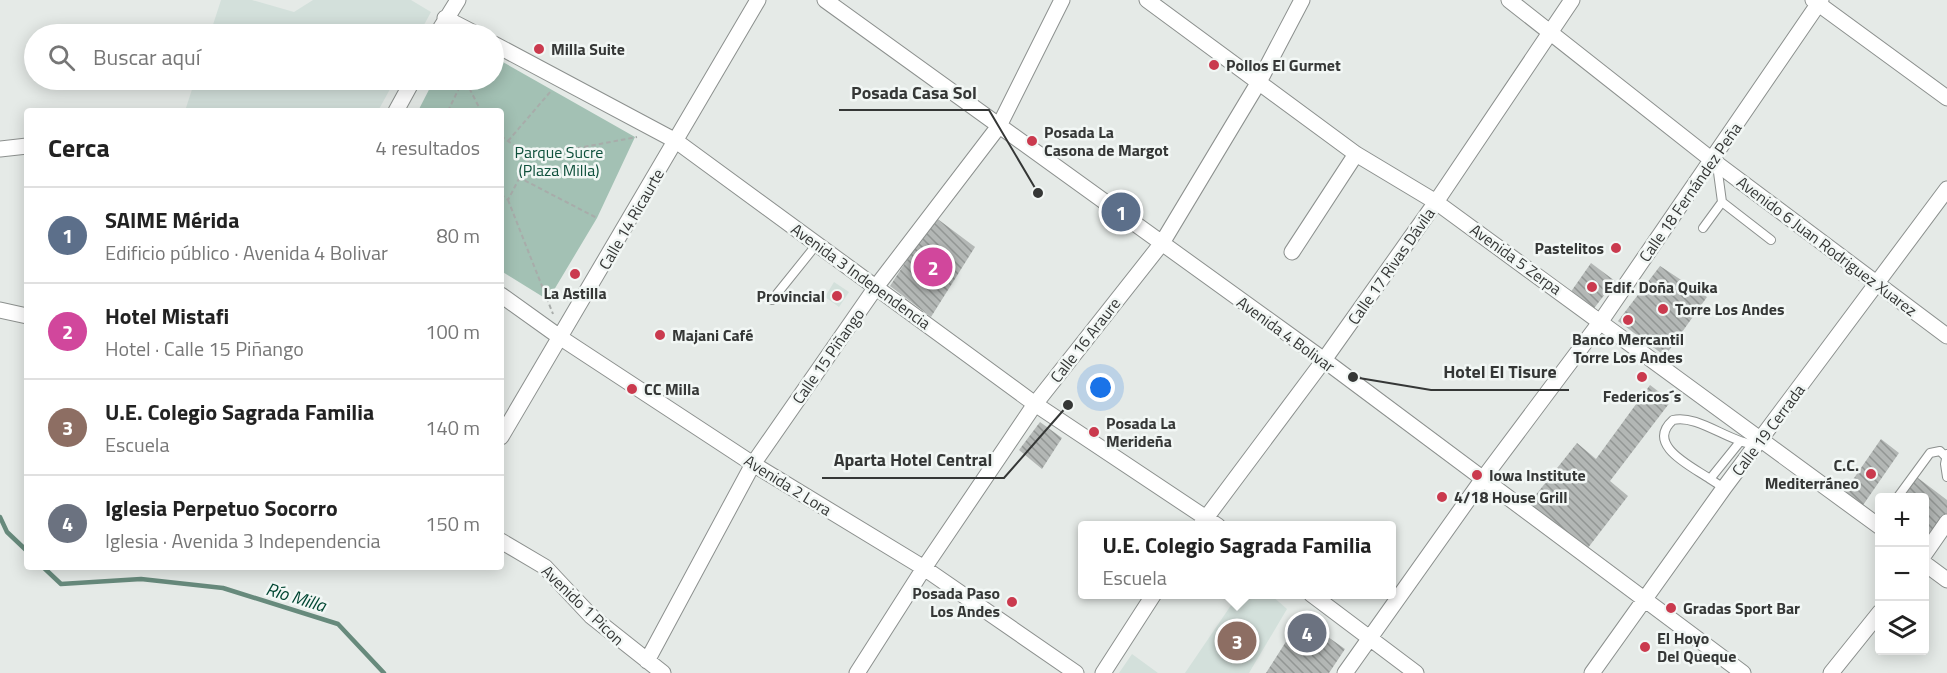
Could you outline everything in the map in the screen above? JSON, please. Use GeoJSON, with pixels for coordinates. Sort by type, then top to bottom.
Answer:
{"type":"FeatureCollection","features":[{"type":"Feature","properties":{"kind":"street"},"geometry":{"type":"LineString","coordinates":[[443,24],[458,0]]}},
{"type":"Feature","properties":{"kind":"street","name":"Calle 14 Ricaurte"},"geometry":{"type":"LineString","coordinates":[[504,432],[758,0]]}},
{"type":"Feature","properties":{"kind":"street","name":"Avenida 4 Bolivar"},"geometry":{"type":"LineString","coordinates":[[825,0],[1324,360],[1743,673]]}},
{"type":"Feature","properties":{"kind":"street","name":"Calle 15 Piñango"},"geometry":{"type":"LineString","coordinates":[[647,661],[753,464],[876,287],[999,126],[1062,0]]}},
{"type":"Feature","properties":{"kind":"street","name":"Avenida 5 Zerpa"},"geometry":{"type":"LineString","coordinates":[[1147,0],[1260,80],[1356,154],[1436,202],[1601,321],[1758,442],[1875,521]]}},
{"type":"Feature","properties":{"kind":"street","name":"Calle 16 Araure"},"geometry":{"type":"LineString","coordinates":[[857,673],[924,567],[1035,404],[1162,243],[1260,80],[1302,0]]}},
{"type":"Feature","properties":{"kind":"street","name":"Avenido 6 Juan Rodriguez Xuarez"},"geometry":{"type":"LineString","coordinates":[[1509,0],[1715,161],[1947,336]]}},
{"type":"Feature","properties":{"kind":"street","name":"Calle 17 Rivas Dávila"},"geometry":{"type":"LineString","coordinates":[[1209,521],[1436,202],[1572,0]]}},
{"type":"Feature","properties":{"kind":"street"},"geometry":{"type":"LineString","coordinates":[[1818,1],[1947,98]]}},
{"type":"Feature","properties":{"kind":"street","name":"Calle 18 Fernández Peña"},"geometry":{"type":"LineString","coordinates":[[1345,673],[1482,480],[1601,321],[1715,161],[1818,1]]}},
{"type":"Feature","properties":{"kind":"street"},"geometry":{"type":"LineString","coordinates":[[446,18],[455,24]]}},
{"type":"Feature","properties":{"kind":"street","name":"Avenida 3 Independencia"},"geometry":{"type":"LineString","coordinates":[[504,50],[676,141],[1035,404],[1207,521]]}},
{"type":"Feature","properties":{"kind":"street"},"geometry":{"type":"LineString","coordinates":[[398,108],[408,90]]}},
{"type":"Feature","properties":{"kind":"street"},"geometry":{"type":"LineString","coordinates":[[0,149],[24,146]]}},
{"type":"Feature","properties":{"kind":"street"},"geometry":{"type":"LineString","coordinates":[[1292,252],[1356,154]]}},
{"type":"Feature","properties":{"kind":"street","name":"Calle 19 Cerrada"},"geometry":{"type":"LineString","coordinates":[[1592,673],[1647,600],[1724,488],[1947,189]]}},
{"type":"Feature","properties":{"kind":"street","name":"Avenida 2 Lora"},"geometry":{"type":"LineString","coordinates":[[504,297],[561,338],[753,464],[924,567],[1076,673]]}},
{"type":"Feature","properties":{"kind":"street"},"geometry":{"type":"LineString","coordinates":[[0,310],[24,315]]}},
{"type":"Feature","properties":{"kind":"street"},"geometry":{"type":"LineString","coordinates":[[1929,548],[1947,522]]}},
{"type":"Feature","properties":{"kind":"street","name":"Avenido 1 Picon"},"geometry":{"type":"LineString","coordinates":[[504,543],[544,567],[591,616],[663,673]]}},
{"type":"Feature","properties":{"kind":"street"},"geometry":{"type":"LineString","coordinates":[[1929,567],[1947,580]]}},
{"type":"Feature","properties":{"kind":"street"},"geometry":{"type":"LineString","coordinates":[[1103,673],[1151,599]]}},
{"type":"Feature","properties":{"kind":"street"},"geometry":{"type":"LineString","coordinates":[[1318,599],[1416,673]]}},
{"type":"Feature","properties":{"kind":"street"},"geometry":{"type":"LineString","coordinates":[[1831,673],[1875,618]]}},
{"type":"Feature","properties":{"kind":"lane"},"geometry":{"type":"LineString","coordinates":[[1715,161],[1722,202],[1771,240]]}},
{"type":"Feature","properties":{"kind":"lane"},"geometry":{"type":"LineString","coordinates":[[1702,228],[1722,202]]}},
{"type":"Feature","properties":{"kind":"lane"},"geometry":{"type":"LineString","coordinates":[[772,300],[817,244]]}},
{"type":"Feature","properties":{"kind":"lane"},"geometry":{"type":"LineString","coordinates":[[1724,488],[1668,449],[1664,440],[1669,424],[1682,418],[1739,443],[1758,442]]}},
{"type":"Feature","properties":{"kind":"lane"},"geometry":{"type":"LineString","coordinates":[[1710,479],[1739,443]]}},
{"type":"Feature","properties":{"kind":"lane"},"geometry":{"type":"LineString","coordinates":[[1901,493],[1930,453],[1940,451],[1946,455],[1947,477]]}},
{"type":"Feature","properties":{"kind":"path"},"geometry":{"type":"LineString","coordinates":[[508,141],[561,81]]}},
{"type":"Feature","properties":{"kind":"path"},"geometry":{"type":"LineString","coordinates":[[449,108],[458,90]]}},
{"type":"Feature","properties":{"kind":"path"},"geometry":{"type":"LineString","coordinates":[[470,90],[479,108]]}},
{"type":"Feature","properties":{"kind":"path"},"geometry":{"type":"LineString","coordinates":[[504,138],[530,157],[635,137],[645,138]]}},
{"type":"Feature","properties":{"kind":"path"},"geometry":{"type":"LineString","coordinates":[[508,200],[530,157]]}},
{"type":"Feature","properties":{"kind":"path"},"geometry":{"type":"LineString","coordinates":[[518,177],[597,218]]}},
{"type":"Feature","properties":{"kind":"path"},"geometry":{"type":"LineString","coordinates":[[504,197],[508,200],[561,338]]}},
{"type":"Feature","properties":{"kind":"shaded area"},"geometry":{"type":"Polygon","coordinates":[[[221,0],[252,0],[294,12],[313,0],[411,0],[431,12],[424,24],[213,24],[221,0]]]}},
{"type":"Feature","properties":{"kind":"shaded area"},"geometry":{"type":"Polygon","coordinates":[[[192,90],[390,90],[380,108],[186,108],[192,90]]]}},
{"type":"Feature","properties":{"kind":"shaded area"},"geometry":{"type":"Polygon","coordinates":[[[834,282],[849,292],[839,307],[825,297],[834,282]]]}},
{"type":"Feature","properties":{"kind":"shaded area"},"geometry":{"type":"Polygon","coordinates":[[[1235,599],[1276,599],[1287,609],[1249,673],[1185,673],[1235,599]]]}},
{"type":"Feature","properties":{"kind":"shaded area"},"geometry":{"type":"Polygon","coordinates":[[[1132,654],[1158,673],[1119,673],[1132,654]]]}},
{"type":"Feature","properties":{"kind":"green space","name":"Parque Sucre (Plaza Milla)"},"geometry":{"type":"Polygon","coordinates":[[[504,63],[635,137],[597,218],[548,300],[504,273],[504,108],[420,108],[429,90],[504,90],[504,63]]]}},
{"type":"Feature","properties":{"kind":"building"},"geometry":{"type":"Polygon","coordinates":[[[935,217],[975,247],[931,317],[890,286],[935,217]]]}},
{"type":"Feature","properties":{"kind":"building","name":"Edif. Doña Quika"},"geometry":{"type":"Polygon","coordinates":[[[1591,263],[1615,281],[1592,311],[1570,293],[1591,263]]]}},
{"type":"Feature","properties":{"kind":"building","name":"Torre Los Andes"},"geometry":{"type":"Polygon","coordinates":[[[1660,266],[1707,297],[1665,356],[1618,321],[1660,266]]]}},
{"type":"Feature","properties":{"kind":"building"},"geometry":{"type":"Polygon","coordinates":[[[1650,385],[1671,401],[1610,481],[1628,496],[1584,553],[1527,506],[1577,443],[1596,459],[1650,385]]]}},
{"type":"Feature","properties":{"kind":"building"},"geometry":{"type":"Polygon","coordinates":[[[1040,422],[1062,438],[1042,469],[1019,450],[1040,422]]]}},
{"type":"Feature","properties":{"kind":"building","name":"C.C. Mediterráneo"},"geometry":{"type":"Polygon","coordinates":[[[1881,439],[1899,453],[1861,508],[1843,494],[1881,439]]]}},
{"type":"Feature","properties":{"kind":"building"},"geometry":{"type":"Polygon","coordinates":[[[1914,475],[1947,500],[1947,519],[1929,545],[1929,493],[1901,493],[1914,475]]]}},
{"type":"Feature","properties":{"kind":"building"},"geometry":{"type":"Polygon","coordinates":[[[1301,618],[1345,649],[1329,673],[1266,673],[1301,618]]]}},
{"type":"Feature","properties":{"kind":"waterway","name":"Río Milla"},"geometry":{"type":"LineString","coordinates":[[0,517],[7,532],[24,548]]}},
{"type":"Feature","properties":{"kind":"waterway","name":"Río Milla"},"geometry":{"type":"LineString","coordinates":[[46,570],[61,584],[141,579],[223,588],[338,624],[384,673]]}},
{"type":"Feature","properties":{"kind":"place","name":"Milla Suite"},"geometry":{"type":"Point","coordinates":[539,49]}},
{"type":"Feature","properties":{"kind":"place","name":"Pollos El Gurmet"},"geometry":{"type":"Point","coordinates":[1214,65]}},
{"type":"Feature","properties":{"kind":"place","name":"Posada La Casona de Margot"},"geometry":{"type":"Point","coordinates":[1032,141]}},
{"type":"Feature","properties":{"kind":"place","name":"Posada Casa Sol"},"geometry":{"type":"Point","coordinates":[1038,193]}},
{"type":"Feature","properties":{"kind":"place","name":"SAIME Mérida"},"geometry":{"type":"Point","coordinates":[1121,212]}},
{"type":"Feature","properties":{"kind":"place","name":"Pastelitos"},"geometry":{"type":"Point","coordinates":[1616,248]}},
{"type":"Feature","properties":{"kind":"place","name":"Hotel Mistafi"},"geometry":{"type":"Point","coordinates":[933,267]}},
{"type":"Feature","properties":{"kind":"place","name":"La Astilla"},"geometry":{"type":"Point","coordinates":[575,274]}},
{"type":"Feature","properties":{"kind":"place","name":"Edif. Doña Quika"},"geometry":{"type":"Point","coordinates":[1592,287]}},
{"type":"Feature","properties":{"kind":"place","name":"Provincial"},"geometry":{"type":"Point","coordinates":[837,296]}},
{"type":"Feature","properties":{"kind":"place","name":"Torre Los Andes"},"geometry":{"type":"Point","coordinates":[1663,309]}},
{"type":"Feature","properties":{"kind":"place","name":"Banco Mercantil Torre Los Andes"},"geometry":{"type":"Point","coordinates":[1628,320]}},
{"type":"Feature","properties":{"kind":"place","name":"Majani Café"},"geometry":{"type":"Point","coordinates":[660,335]}},
{"type":"Feature","properties":{"kind":"place","name":"Hotel El Tisure"},"geometry":{"type":"Point","coordinates":[1353,377]}},
{"type":"Feature","properties":{"kind":"place","name":"Federicos´s"},"geometry":{"type":"Point","coordinates":[1642,377]}},
{"type":"Feature","properties":{"kind":"place","name":"CC Milla"},"geometry":{"type":"Point","coordinates":[632,389]}},
{"type":"Feature","properties":{"kind":"place","name":"Aparta Hotel Central"},"geometry":{"type":"Point","coordinates":[1068,405]}},
{"type":"Feature","properties":{"kind":"place","name":"Posada La Merideña"},"geometry":{"type":"Point","coordinates":[1094,432]}},
{"type":"Feature","properties":{"kind":"place","name":"C.C. Mediterráneo"},"geometry":{"type":"Point","coordinates":[1871,474]}},
{"type":"Feature","properties":{"kind":"place","name":"Iowa Institute"},"geometry":{"type":"Point","coordinates":[1477,475]}},
{"type":"Feature","properties":{"kind":"place","name":"4/18 House Grill"},"geometry":{"type":"Point","coordinates":[1442,497]}},
{"type":"Feature","properties":{"kind":"place","name":"Posada Paso Los Andes"},"geometry":{"type":"Point","coordinates":[1012,602]}},
{"type":"Feature","properties":{"kind":"place","name":"Gradas Sport Bar"},"geometry":{"type":"Point","coordinates":[1671,608]}},
{"type":"Feature","properties":{"kind":"place","name":"Iglesia Perpetuo Socorro"},"geometry":{"type":"Point","coordinates":[1307,633]}},
{"type":"Feature","properties":{"kind":"place","name":"U.E. Colegio Sagrada Familia"},"geometry":{"type":"Point","coordinates":[1237,641]}},
{"type":"Feature","properties":{"kind":"place","name":"El Hoyo Del Queque"},"geometry":{"type":"Point","coordinates":[1645,647]}}]}
